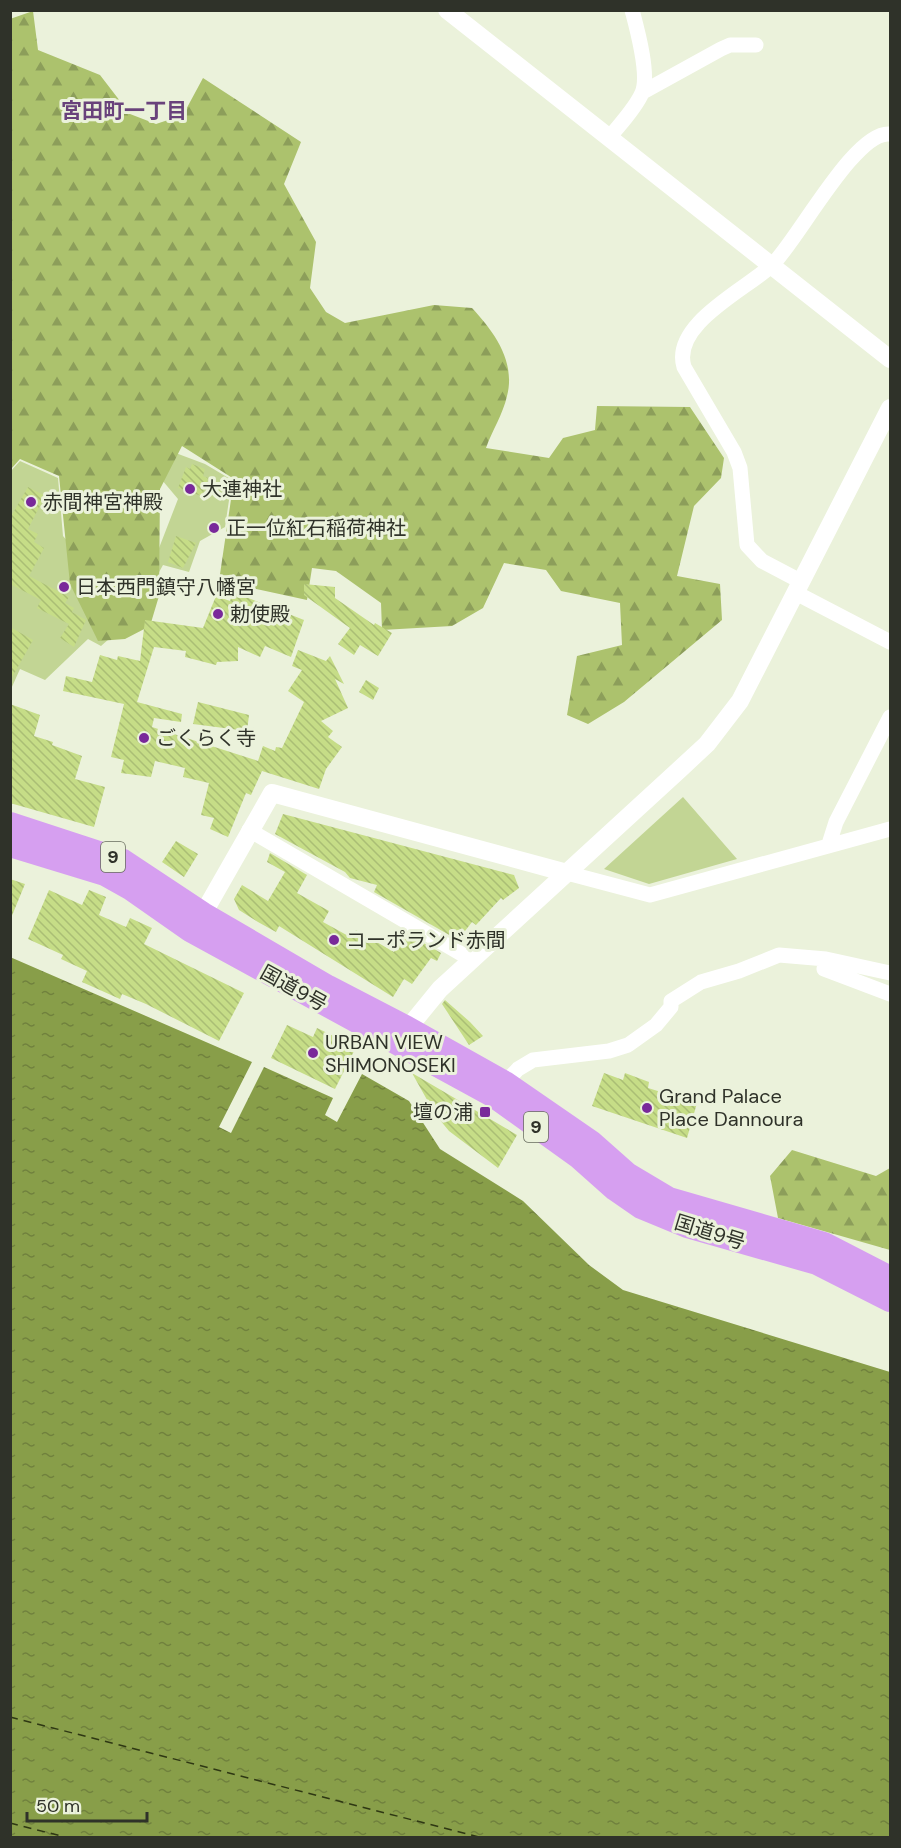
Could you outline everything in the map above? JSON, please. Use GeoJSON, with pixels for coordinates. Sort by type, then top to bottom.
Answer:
{"type":"FeatureCollection","features":[{"type":"Feature","properties":{"kind":"highway","name":"国道9号"},"geometry":{"type":"LineString","coordinates":[[10,824],[123,861],[196,922]]}},
{"type":"Feature","properties":{"kind":"highway","name":"国道9号"},"geometry":{"type":"LineString","coordinates":[[10,845],[105,874],[328,987],[494,1096],[579,1157],[615,1190],[641,1207],[687,1226],[818,1263],[891,1300]]}},
{"type":"Feature","properties":{"kind":"highway","name":"国道9号"},"geometry":{"type":"LineString","coordinates":[[402,1035],[505,1083],[592,1143],[627,1174],[669,1199],[824,1244],[891,1278]]}},
{"type":"Feature","properties":{"kind":"street"},"geometry":{"type":"LineString","coordinates":[[447,10],[891,359]]}},
{"type":"Feature","properties":{"kind":"street"},"geometry":{"type":"LineString","coordinates":[[632,10],[641,54],[643,92]]}},
{"type":"Feature","properties":{"kind":"street"},"geometry":{"type":"LineString","coordinates":[[609,138],[643,92],[730,45],[756,45]]}},
{"type":"Feature","properties":{"kind":"street"},"geometry":{"type":"LineString","coordinates":[[891,134],[881,134],[856,154],[773,264],[742,286],[695,326],[684,347],[682,361],[737,460],[747,545],[762,561],[799,588],[891,642]]}},
{"type":"Feature","properties":{"kind":"street"},"geometry":{"type":"LineString","coordinates":[[402,1035],[440,989],[707,744],[740,701],[891,408]]}},
{"type":"Feature","properties":{"kind":"street"},"geometry":{"type":"LineString","coordinates":[[829,844],[836,822],[891,717]]}},
{"type":"Feature","properties":{"kind":"street"},"geometry":{"type":"LineString","coordinates":[[196,922],[272,793],[650,895],[829,844],[891,829]]}},
{"type":"Feature","properties":{"kind":"street"},"geometry":{"type":"LineString","coordinates":[[249,830],[472,960]]}},
{"type":"Feature","properties":{"kind":"street"},"geometry":{"type":"LineString","coordinates":[[505,1083],[519,1069],[533,1060],[609,1051],[628,1045],[656,1025],[671,1007],[671,1001],[712,978],[739,971],[771,956],[826,959],[891,973]]}},
{"type":"Feature","properties":{"kind":"street"},"geometry":{"type":"LineString","coordinates":[[826,959],[824,969],[891,994]]}},
{"type":"Feature","properties":{"kind":"shaded area"},"geometry":{"type":"Polygon","coordinates":[[[173,452],[205,464],[232,480],[225,527],[200,541],[189,572],[163,565],[135,616],[101,646],[88,639],[45,680],[20,669],[11,689],[10,472],[20,461],[58,478],[63,536],[83,559],[154,561],[178,499],[162,480],[173,452]]]}},
{"type":"Feature","properties":{"kind":"shaded area"},"geometry":{"type":"Polygon","coordinates":[[[683,797],[737,859],[649,884],[604,869],[683,797]]]}},
{"type":"Feature","properties":{"kind":"green space"},"geometry":{"type":"Polygon","coordinates":[[[33,11],[38,50],[100,75],[130,114],[156,124],[183,115],[203,78],[301,142],[284,184],[316,242],[310,288],[326,312],[345,323],[434,305],[472,308],[495,337],[506,359],[508,371],[509,383],[505,403],[486,448],[549,458],[563,438],[595,430],[597,406],[690,407],[724,458],[721,478],[694,506],[677,576],[720,584],[722,620],[624,702],[588,724],[567,715],[577,656],[622,645],[620,603],[561,591],[546,570],[504,563],[483,608],[452,626],[382,630],[381,603],[336,571],[312,568],[307,600],[219,581],[234,479],[182,446],[160,489],[159,596],[150,626],[125,639],[98,641],[70,584],[59,476],[20,459],[11,469],[10,19],[33,11]]]}},
{"type":"Feature","properties":{"kind":"green space"},"geometry":{"type":"Polygon","coordinates":[[[792,1150],[876,1176],[890,1168],[890,1250],[778,1218],[770,1176],[792,1150]]]}},
{"type":"Feature","properties":{"kind":"water"},"geometry":{"type":"Polygon","coordinates":[[[10,957],[252,1062],[219,1127],[231,1133],[264,1067],[333,1098],[325,1115],[337,1122],[362,1074],[409,1101],[440,1149],[523,1201],[589,1265],[623,1290],[890,1372],[890,1837],[11,1837],[10,957]]]}},
{"type":"Feature","properties":{"kind":"building"},"geometry":{"type":"Polygon","coordinates":[[[192,464],[205,469],[203,476],[208,478],[202,496],[178,488],[186,467],[190,469],[192,464]]]}},
{"type":"Feature","properties":{"kind":"building"},"geometry":{"type":"Polygon","coordinates":[[[28,487],[45,496],[28,529],[38,534],[34,542],[44,548],[29,576],[69,597],[65,603],[74,608],[72,612],[86,620],[74,647],[60,638],[69,624],[37,608],[41,600],[10,584],[10,518],[28,487]]]}},
{"type":"Feature","properties":{"kind":"building"},"geometry":{"type":"Polygon","coordinates":[[[176,536],[196,543],[183,568],[168,562],[176,536]]]}},
{"type":"Feature","properties":{"kind":"building"},"geometry":{"type":"Polygon","coordinates":[[[304,584],[335,587],[335,598],[374,625],[375,623],[392,633],[378,656],[360,645],[354,655],[338,644],[350,628],[304,595],[304,584]]]}},
{"type":"Feature","properties":{"kind":"building"},"geometry":{"type":"Polygon","coordinates":[[[233,592],[304,620],[291,657],[265,646],[260,657],[238,647],[238,661],[217,662],[216,665],[185,657],[186,651],[154,647],[137,702],[182,714],[181,722],[154,718],[152,727],[258,761],[263,746],[275,751],[276,747],[282,748],[304,702],[288,691],[302,670],[292,666],[298,650],[326,661],[330,656],[344,684],[335,679],[348,708],[321,721],[333,731],[328,737],[342,747],[326,769],[319,789],[262,771],[251,795],[246,793],[228,837],[210,829],[214,818],[201,815],[209,783],[183,777],[185,768],[155,761],[151,777],[121,773],[124,760],[111,757],[124,704],[63,691],[66,676],[92,682],[100,655],[117,660],[118,656],[140,661],[145,620],[203,628],[216,596],[230,601],[233,592]]]}},
{"type":"Feature","properties":{"kind":"building"},"geometry":{"type":"Polygon","coordinates":[[[10,627],[33,640],[10,681],[10,627]]]}},
{"type":"Feature","properties":{"kind":"building"},"geometry":{"type":"Polygon","coordinates":[[[366,680],[379,688],[373,700],[359,692],[366,680]]]}},
{"type":"Feature","properties":{"kind":"building"},"geometry":{"type":"Polygon","coordinates":[[[198,702],[249,715],[247,731],[193,724],[198,702]]]}},
{"type":"Feature","properties":{"kind":"building"},"geometry":{"type":"Polygon","coordinates":[[[10,704],[40,715],[34,736],[82,756],[75,779],[105,787],[94,827],[10,803],[10,704]]]}},
{"type":"Feature","properties":{"kind":"building"},"geometry":{"type":"Polygon","coordinates":[[[283,814],[514,875],[519,888],[503,900],[501,898],[476,925],[472,922],[458,940],[374,892],[377,885],[350,878],[345,872],[275,834],[283,814]]]}},
{"type":"Feature","properties":{"kind":"building"},"geometry":{"type":"Polygon","coordinates":[[[176,841],[198,854],[184,877],[162,862],[176,841]]]}},
{"type":"Feature","properties":{"kind":"building"},"geometry":{"type":"Polygon","coordinates":[[[270,853],[307,875],[297,893],[329,911],[323,922],[352,938],[356,930],[394,952],[406,933],[441,953],[437,961],[431,958],[412,984],[404,979],[393,997],[279,926],[276,932],[239,910],[234,899],[242,885],[268,901],[285,872],[267,862],[270,853]]]}},
{"type":"Feature","properties":{"kind":"building"},"geometry":{"type":"Polygon","coordinates":[[[10,879],[25,884],[11,918],[10,918],[10,879]]]}},
{"type":"Feature","properties":{"kind":"building"},"geometry":{"type":"Polygon","coordinates":[[[49,890],[82,905],[89,890],[106,897],[99,915],[126,927],[130,918],[152,928],[144,944],[244,993],[219,1041],[146,1004],[122,994],[120,999],[82,982],[87,971],[61,959],[63,955],[28,939],[49,890]]]}},
{"type":"Feature","properties":{"kind":"building"},"geometry":{"type":"Polygon","coordinates":[[[445,1000],[483,1036],[469,1045],[442,1004],[445,1000]]]}},
{"type":"Feature","properties":{"kind":"building","name":"URBAN VIEW SHIMONOSEKI"},"geometry":{"type":"Polygon","coordinates":[[[287,1025],[313,1037],[317,1028],[356,1047],[335,1089],[271,1058],[287,1025]]]}},
{"type":"Feature","properties":{"kind":"building"},"geometry":{"type":"Polygon","coordinates":[[[412,1073],[517,1135],[498,1168],[449,1131],[435,1114],[412,1073]]]}},
{"type":"Feature","properties":{"kind":"building"},"geometry":{"type":"Polygon","coordinates":[[[604,1073],[623,1080],[625,1073],[649,1082],[648,1088],[697,1103],[687,1138],[592,1106],[604,1073]]]}},
{"type":"Feature","properties":{"kind":"ferry route"},"geometry":{"type":"LineString","coordinates":[[10,1717],[483,1838]]}},
{"type":"Feature","properties":{"kind":"ferry route"},"geometry":{"type":"LineString","coordinates":[[10,1823],[69,1838]]}},
{"type":"Feature","properties":{"kind":"place","name":"大連神社"},"geometry":{"type":"Point","coordinates":[190,489]}},
{"type":"Feature","properties":{"kind":"place","name":"赤間神宮神殿"},"geometry":{"type":"Point","coordinates":[31,502]}},
{"type":"Feature","properties":{"kind":"place","name":"正一位紅石稲荷神社"},"geometry":{"type":"Point","coordinates":[214,528]}},
{"type":"Feature","properties":{"kind":"place","name":"日本西門鎮守八幡宮"},"geometry":{"type":"Point","coordinates":[64,587]}},
{"type":"Feature","properties":{"kind":"place","name":"勅使殿"},"geometry":{"type":"Point","coordinates":[218,614]}},
{"type":"Feature","properties":{"kind":"place","name":"ごくらく寺"},"geometry":{"type":"Point","coordinates":[144,738]}},
{"type":"Feature","properties":{"kind":"place","name":"コーポランド赤間"},"geometry":{"type":"Point","coordinates":[334,940]}},
{"type":"Feature","properties":{"kind":"place","name":"URBAN VIEW SHIMONOSEKI"},"geometry":{"type":"Point","coordinates":[313,1053]}},
{"type":"Feature","properties":{"kind":"place","name":"Grand Palace Place Dannoura"},"geometry":{"type":"Point","coordinates":[647,1108]}},
{"type":"Feature","properties":{"kind":"place","name":"壇の浦"},"geometry":{"type":"Point","coordinates":[485,1112]}},
{"type":"Feature","properties":{"kind":"district","name":"宮田町一丁目"},"geometry":{"type":"Point","coordinates":[124,111]}}]}
